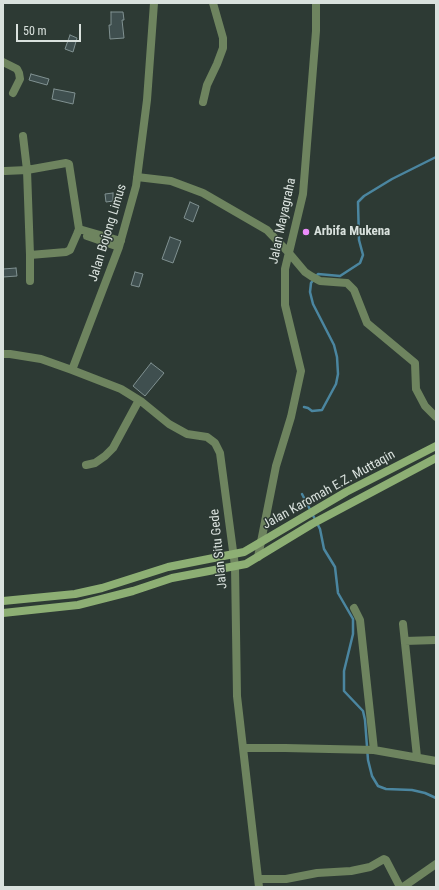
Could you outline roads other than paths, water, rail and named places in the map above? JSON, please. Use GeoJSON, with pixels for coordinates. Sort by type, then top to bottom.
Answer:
{"type":"FeatureCollection","features":[{"type":"Feature","properties":{"kind":"street","name":"Jalan Bojong Limus"},"geometry":{"type":"LineString","coordinates":[[72,370],[120,244],[137,176],[147,100],[154,3]]}},
{"type":"Feature","properties":{"kind":"street"},"geometry":{"type":"LineString","coordinates":[[202,102],[207,85],[223,48],[223,38],[213,3]]}},
{"type":"Feature","properties":{"kind":"street","name":"Jalan Mayagraha"},"geometry":{"type":"LineString","coordinates":[[258,557],[276,466],[291,417],[301,371],[284,306],[285,268],[290,253],[303,194],[316,31],[316,3]]}},
{"type":"Feature","properties":{"kind":"street"},"geometry":{"type":"LineString","coordinates":[[3,62],[17,69],[19,73],[20,79],[13,93]]}},
{"type":"Feature","properties":{"kind":"street"},"geometry":{"type":"LineString","coordinates":[[23,136],[27,170],[30,281]]}},
{"type":"Feature","properties":{"kind":"street"},"geometry":{"type":"LineString","coordinates":[[5,171],[27,170],[66,163],[69,164],[78,232],[70,250],[66,252],[30,255]]}},
{"type":"Feature","properties":{"kind":"street"},"geometry":{"type":"LineString","coordinates":[[137,176],[171,181],[203,193],[267,230],[290,253],[305,272],[311,276],[320,281],[347,283],[354,290],[367,323],[415,363],[416,389],[425,406],[436,417]]}},
{"type":"Feature","properties":{"kind":"street"},"geometry":{"type":"LineString","coordinates":[[78,232],[120,244]]}},
{"type":"Feature","properties":{"kind":"street","name":"Jalan Situ Gede"},"geometry":{"type":"LineString","coordinates":[[3,354],[41,360],[121,389],[139,400],[169,424],[187,434],[208,437],[215,443],[220,453],[235,566],[237,696],[259,883]]}},
{"type":"Feature","properties":{"kind":"street"},"geometry":{"type":"LineString","coordinates":[[86,466],[95,463],[113,448],[139,400]]}},
{"type":"Feature","properties":{"kind":"street","name":"Jalan Karomah E.Z. Muttaqin"},"geometry":{"type":"LineString","coordinates":[[3,601],[75,594],[102,588],[168,567],[244,552],[369,479],[436,446]]}},
{"type":"Feature","properties":{"kind":"street","name":"Jalan Karomah E.Z. Muttaqin"},"geometry":{"type":"LineString","coordinates":[[3,613],[78,605],[133,592],[172,578],[246,564],[312,524],[436,458]]}},
{"type":"Feature","properties":{"kind":"street"},"geometry":{"type":"LineString","coordinates":[[354,608],[360,620],[372,750]]}},
{"type":"Feature","properties":{"kind":"street"},"geometry":{"type":"LineString","coordinates":[[403,624],[417,757]]}},
{"type":"Feature","properties":{"kind":"street"},"geometry":{"type":"LineString","coordinates":[[405,641],[436,640]]}},
{"type":"Feature","properties":{"kind":"street"},"geometry":{"type":"LineString","coordinates":[[243,748],[372,750],[436,761]]}},
{"type":"Feature","properties":{"kind":"street"},"geometry":{"type":"LineString","coordinates":[[259,883],[318,873],[351,871],[370,867],[384,859],[401,887],[436,864]]}},
{"type":"Feature","properties":{"kind":"waterway"},"geometry":{"type":"LineString","coordinates":[[304,407],[312,411],[322,410],[336,384],[338,374],[337,357],[334,345],[313,304],[310,292],[311,283],[318,274],[340,276],[360,263],[363,255],[359,240],[358,202],[364,196],[392,179],[436,157]]}},
{"type":"Feature","properties":{"kind":"waterway"},"geometry":{"type":"LineString","coordinates":[[302,494],[320,529],[324,549],[335,567],[338,593],[353,619],[353,634],[344,671],[344,691],[363,711],[368,760],[372,776],[378,786],[386,789],[412,790],[425,793],[436,798]]}},
{"type":"Feature","properties":{"kind":"place","name":"Arbifa Mukena"},"geometry":{"type":"Point","coordinates":[306,232]}}]}
